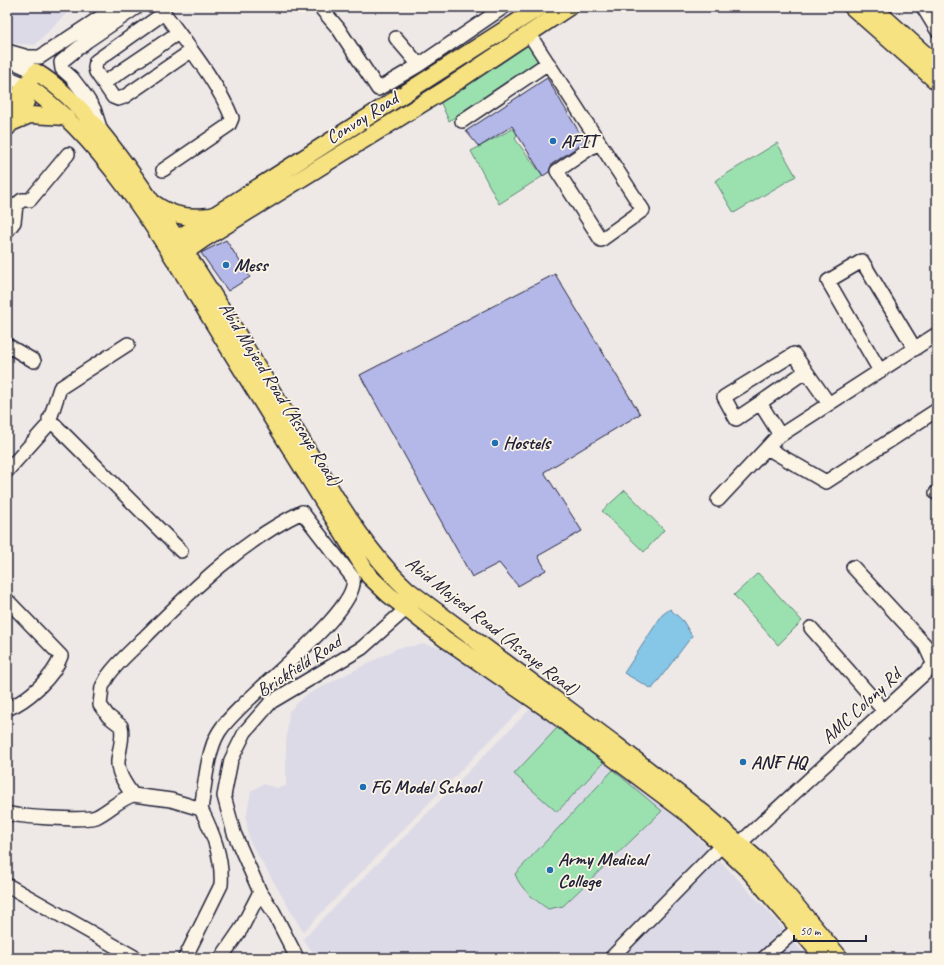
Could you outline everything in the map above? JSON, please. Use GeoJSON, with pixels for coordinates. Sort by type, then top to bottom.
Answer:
{"type":"FeatureCollection","features":[{"type":"Feature","properties":{"kind":"main road","name":"Convoy Road"},"geometry":{"type":"LineString","coordinates":[[176,249],[214,216],[540,7]]}},
{"type":"Feature","properties":{"kind":"main road","name":"Convoy Road"},"geometry":{"type":"LineString","coordinates":[[176,249],[446,89],[569,7]]}},
{"type":"Feature","properties":{"kind":"main road"},"geometry":{"type":"LineString","coordinates":[[852,7],[937,82]]}},
{"type":"Feature","properties":{"kind":"main road"},"geometry":{"type":"LineString","coordinates":[[873,7],[937,65]]}},
{"type":"Feature","properties":{"kind":"main road","name":"Abid Majeed Road (Assaye Road)"},"geometry":{"type":"LineString","coordinates":[[40,74],[74,104],[103,134],[151,201],[176,249],[369,576],[406,609],[445,639],[553,713],[692,817],[750,872],[824,958]]}},
{"type":"Feature","properties":{"kind":"main road"},"geometry":{"type":"LineString","coordinates":[[8,121],[40,74]]}},
{"type":"Feature","properties":{"kind":"main road","name":"Abid Majeed Road (Assaye Road)"},"geometry":{"type":"LineString","coordinates":[[30,88],[66,117],[176,249],[364,542],[391,575],[418,598],[615,744],[706,815],[758,860],[840,958]]}},
{"type":"Feature","properties":{"kind":"main road"},"geometry":{"type":"LineString","coordinates":[[8,121],[30,115],[66,117]]}},
{"type":"Feature","properties":{"kind":"main road"},"geometry":{"type":"LineString","coordinates":[[151,201],[164,210],[177,215],[191,218],[214,216]]}},
{"type":"Feature","properties":{"kind":"street"},"geometry":{"type":"LineString","coordinates":[[7,51],[28,57],[40,57],[116,7]]}},
{"type":"Feature","properties":{"kind":"street"},"geometry":{"type":"LineString","coordinates":[[103,134],[94,109],[81,89],[62,69],[61,62],[87,41],[137,7]]}},
{"type":"Feature","properties":{"kind":"street"},"geometry":{"type":"LineString","coordinates":[[320,7],[338,28],[378,89],[418,65],[504,7]]}},
{"type":"Feature","properties":{"kind":"street"},"geometry":{"type":"LineString","coordinates":[[923,7],[937,30]]}},
{"type":"Feature","properties":{"kind":"street"},"geometry":{"type":"LineString","coordinates":[[163,170],[229,125],[232,118],[228,107],[191,51],[162,10],[96,61],[95,68],[113,97],[121,99],[191,51]]}},
{"type":"Feature","properties":{"kind":"street"},"geometry":{"type":"LineString","coordinates":[[104,83],[178,33]]}},
{"type":"Feature","properties":{"kind":"street"},"geometry":{"type":"LineString","coordinates":[[529,34],[548,63],[643,210],[601,240],[557,171],[599,142]]}},
{"type":"Feature","properties":{"kind":"street"},"geometry":{"type":"LineString","coordinates":[[396,38],[418,65]]}},
{"type":"Feature","properties":{"kind":"street","name":"Abid Majeed Road (Assaye Road)"},"geometry":{"type":"LineString","coordinates":[[7,59],[40,74]]}},
{"type":"Feature","properties":{"kind":"street"},"geometry":{"type":"LineString","coordinates":[[462,121],[548,63]]}},
{"type":"Feature","properties":{"kind":"street","name":"Abid Majeed Road (Assaye Road)"},"geometry":{"type":"LineString","coordinates":[[7,77],[30,88]]}},
{"type":"Feature","properties":{"kind":"street"},"geometry":{"type":"LineString","coordinates":[[7,231],[14,222],[16,205],[22,200],[30,200],[68,154]]}},
{"type":"Feature","properties":{"kind":"street"},"geometry":{"type":"LineString","coordinates":[[880,371],[828,281],[862,262],[915,349]]}},
{"type":"Feature","properties":{"kind":"street"},"geometry":{"type":"LineString","coordinates":[[718,500],[780,435],[937,334]]}},
{"type":"Feature","properties":{"kind":"street"},"geometry":{"type":"LineString","coordinates":[[7,471],[48,425],[60,388],[128,344]]}},
{"type":"Feature","properties":{"kind":"street"},"geometry":{"type":"LineString","coordinates":[[7,345],[34,361]]}},
{"type":"Feature","properties":{"kind":"street"},"geometry":{"type":"LineString","coordinates":[[806,371],[736,419],[724,398],[794,354],[806,371],[829,404]]}},
{"type":"Feature","properties":{"kind":"street"},"geometry":{"type":"LineString","coordinates":[[760,403],[780,435]]}},
{"type":"Feature","properties":{"kind":"street"},"geometry":{"type":"LineString","coordinates":[[767,448],[826,482],[937,410]]}},
{"type":"Feature","properties":{"kind":"street"},"geometry":{"type":"LineString","coordinates":[[49,419],[181,551]]}},
{"type":"Feature","properties":{"kind":"street"},"geometry":{"type":"LineString","coordinates":[[132,795],[119,769],[118,761],[122,738],[121,726],[105,713],[100,705],[100,693],[108,676],[166,616],[219,566],[258,538],[302,512],[353,578],[353,589],[323,629],[290,662],[243,704],[218,732],[211,752],[201,809],[218,852],[222,876],[221,885],[185,958]]}},
{"type":"Feature","properties":{"kind":"street"},"geometry":{"type":"LineString","coordinates":[[853,567],[925,645],[936,663]]}},
{"type":"Feature","properties":{"kind":"street","name":"Brickfield Road"},"geometry":{"type":"LineString","coordinates":[[297,958],[273,911],[260,892],[234,833],[224,796],[231,760],[245,732],[271,702],[362,648],[418,598]]}},
{"type":"Feature","properties":{"kind":"street"},"geometry":{"type":"LineString","coordinates":[[7,600],[61,656],[58,666],[47,679],[20,704],[7,709]]}},
{"type":"Feature","properties":{"kind":"street"},"geometry":{"type":"LineString","coordinates":[[811,628],[884,711]]}},
{"type":"Feature","properties":{"kind":"street","name":"AMC Colony Rd"},"geometry":{"type":"LineString","coordinates":[[739,844],[936,663]]}},
{"type":"Feature","properties":{"kind":"street"},"geometry":{"type":"LineString","coordinates":[[8,818],[86,819],[97,816],[119,800],[132,795],[171,800],[201,809]]}},
{"type":"Feature","properties":{"kind":"street"},"geometry":{"type":"LineString","coordinates":[[612,958],[722,845]]}},
{"type":"Feature","properties":{"kind":"street"},"geometry":{"type":"LineString","coordinates":[[7,886],[136,958]]}},
{"type":"Feature","properties":{"kind":"street"},"geometry":{"type":"LineString","coordinates":[[221,958],[242,929],[260,892]]}},
{"type":"Feature","properties":{"kind":"street"},"geometry":{"type":"LineString","coordinates":[[764,958],[798,928]]}},
{"type":"Feature","properties":{"kind":"shaded area"},"geometry":{"type":"Polygon","coordinates":[[[7,7],[73,7],[35,45],[7,43],[7,7]]]}},
{"type":"Feature","properties":{"kind":"shaded area","name":"FG Model School"},"geometry":{"type":"Polygon","coordinates":[[[425,644],[449,650],[524,706],[303,932],[249,840],[246,818],[251,791],[263,784],[277,788],[286,786],[286,742],[289,711],[306,695],[398,648],[425,644]]]}},
{"type":"Feature","properties":{"kind":"shaded area","name":"Army Medical College"},"geometry":{"type":"Polygon","coordinates":[[[531,708],[616,769],[689,828],[769,912],[808,958],[317,958],[303,939],[531,708]]]}},
{"type":"Feature","properties":{"kind":"green space"},"geometry":{"type":"Polygon","coordinates":[[[531,40],[545,59],[449,121],[440,101],[531,40]]]}},
{"type":"Feature","properties":{"kind":"green space"},"geometry":{"type":"Polygon","coordinates":[[[520,125],[515,139],[543,176],[499,204],[471,151],[520,125]]]}},
{"type":"Feature","properties":{"kind":"green space"},"geometry":{"type":"Polygon","coordinates":[[[777,143],[796,176],[734,213],[715,181],[777,143]]]}},
{"type":"Feature","properties":{"kind":"green space"},"geometry":{"type":"Polygon","coordinates":[[[625,490],[664,530],[644,552],[602,511],[625,490]]]}},
{"type":"Feature","properties":{"kind":"green space"},"geometry":{"type":"Polygon","coordinates":[[[758,573],[802,621],[778,645],[734,595],[758,573]]]}},
{"type":"Feature","properties":{"kind":"green space"},"geometry":{"type":"Polygon","coordinates":[[[557,728],[604,762],[557,812],[514,774],[557,728]]]}},
{"type":"Feature","properties":{"kind":"green space"},"geometry":{"type":"Polygon","coordinates":[[[613,770],[662,811],[563,906],[548,909],[524,889],[515,874],[613,770]]]}},
{"type":"Feature","properties":{"kind":"water"},"geometry":{"type":"Polygon","coordinates":[[[670,609],[683,621],[692,636],[652,689],[624,673],[662,615],[670,609]]]}},
{"type":"Feature","properties":{"kind":"building"},"geometry":{"type":"Polygon","coordinates":[[[547,78],[585,142],[552,164],[549,172],[543,176],[512,126],[479,147],[466,131],[547,78]]]}},
{"type":"Feature","properties":{"kind":"building","name":"Mess"},"geometry":{"type":"Polygon","coordinates":[[[226,240],[250,277],[228,291],[201,253],[226,240]]]}},
{"type":"Feature","properties":{"kind":"building","name":"Hostels"},"geometry":{"type":"Polygon","coordinates":[[[555,274],[640,414],[544,472],[582,531],[538,556],[546,570],[518,586],[499,563],[472,577],[360,375],[555,274]]]}},
{"type":"Feature","properties":{"kind":"place","name":"AFIT"},"geometry":{"type":"Point","coordinates":[553,141]}},
{"type":"Feature","properties":{"kind":"place","name":"Mess"},"geometry":{"type":"Point","coordinates":[226,265]}},
{"type":"Feature","properties":{"kind":"place","name":"Hostels"},"geometry":{"type":"Point","coordinates":[495,443]}},
{"type":"Feature","properties":{"kind":"place","name":"ANF HQ"},"geometry":{"type":"Point","coordinates":[743,762]}},
{"type":"Feature","properties":{"kind":"place","name":"FG Model School"},"geometry":{"type":"Point","coordinates":[363,787]}},
{"type":"Feature","properties":{"kind":"place","name":"Army Medical College"},"geometry":{"type":"Point","coordinates":[550,870]}}]}
